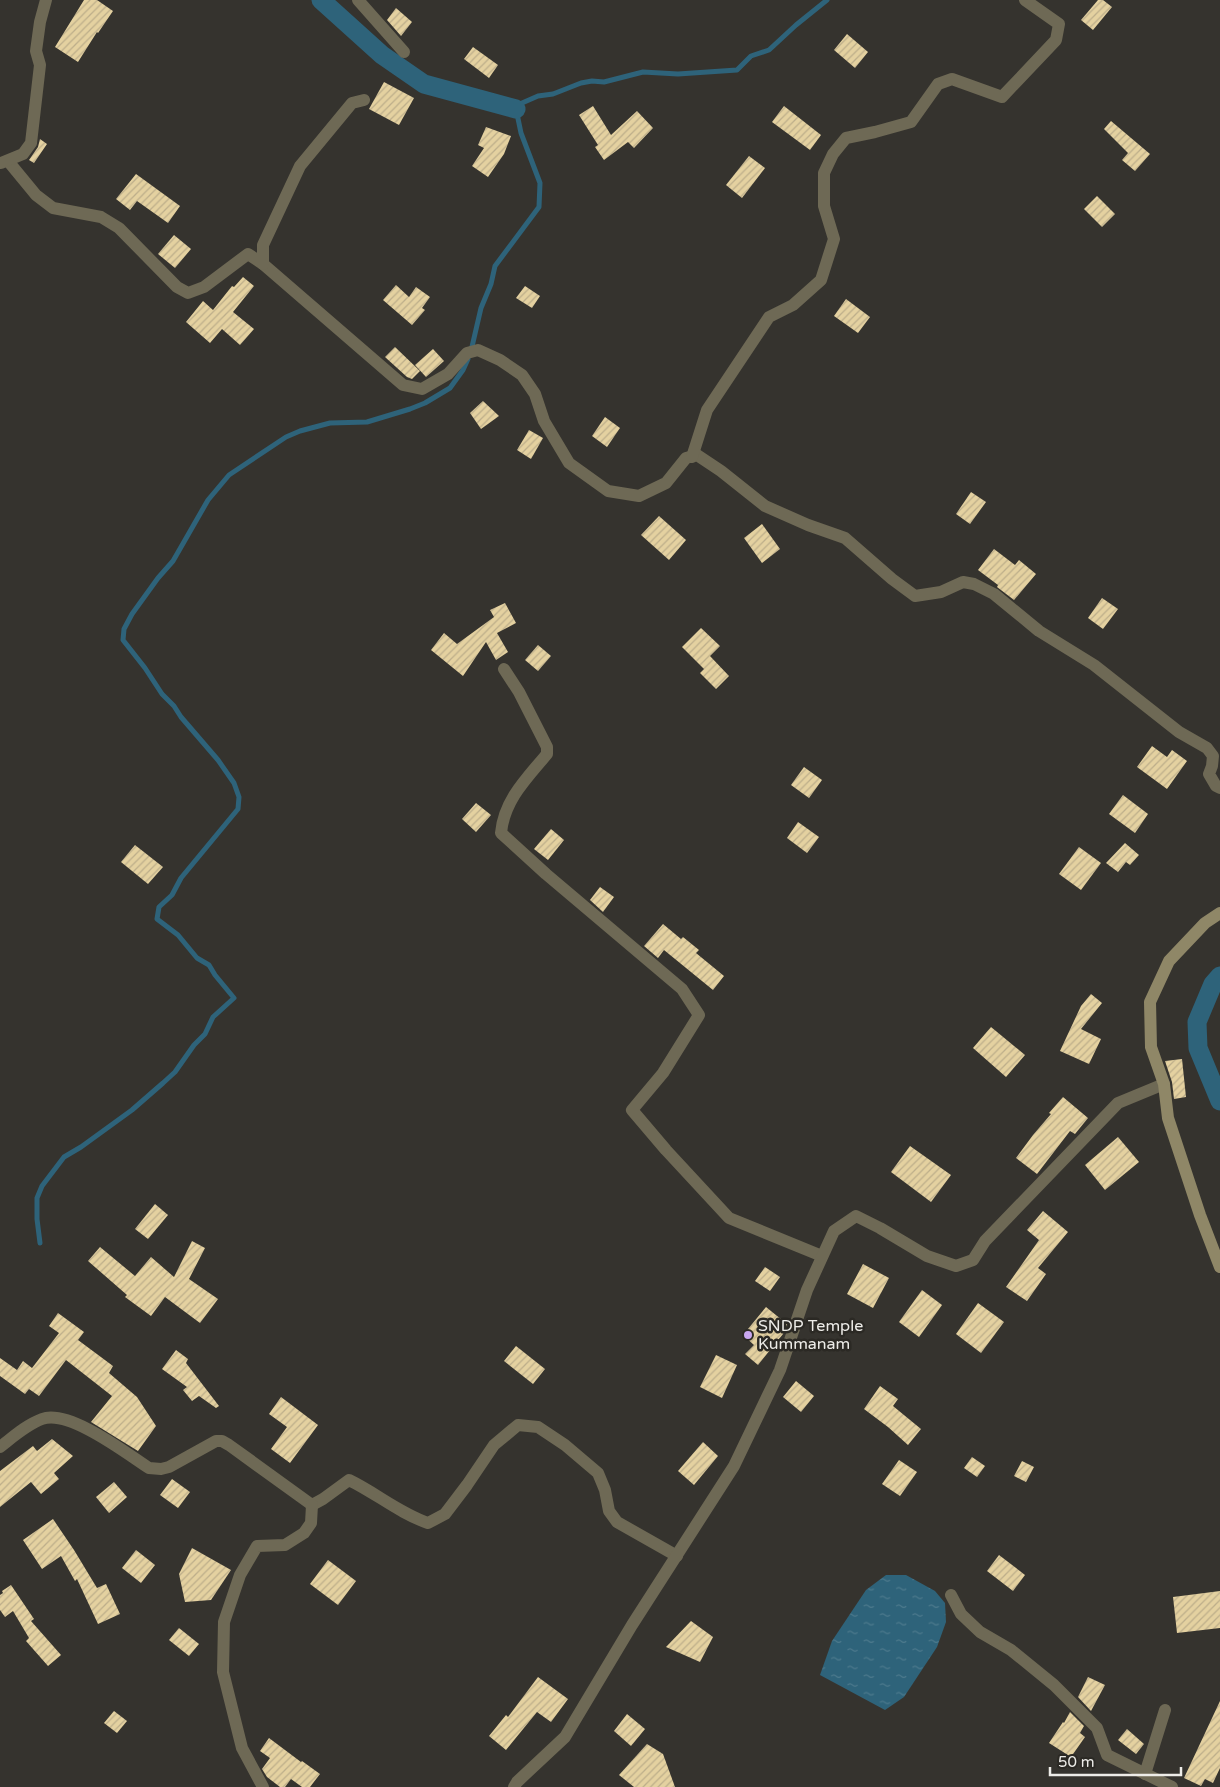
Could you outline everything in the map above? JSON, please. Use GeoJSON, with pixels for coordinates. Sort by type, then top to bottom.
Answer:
{"type":"FeatureCollection","features":[{"type":"Feature","properties":{"kind":"main road"},"geometry":{"type":"LineString","coordinates":[[1220,913],[1205,923],[1169,961],[1150,1002],[1151,1047],[1164,1084],[1168,1118],[1200,1215],[1220,1267]]}},
{"type":"Feature","properties":{"kind":"street"},"geometry":{"type":"LineString","coordinates":[[46,0],[40,22],[36,51],[40,65],[31,143],[24,154],[4,162],[53,208],[101,217],[119,228],[176,287],[188,293],[204,287],[248,254],[263,264],[403,385],[422,389],[448,374],[473,352],[500,360],[522,376],[534,394],[544,421],[569,463],[608,491],[639,496],[666,483],[686,458],[697,456],[721,471],[765,506],[808,525],[845,538],[892,579],[915,596],[941,592],[963,582],[974,584],[994,594],[1039,631],[1094,665],[1179,732],[1208,748],[1213,756],[1209,774],[1216,786],[1220,788]]}},
{"type":"Feature","properties":{"kind":"street"},"geometry":{"type":"LineString","coordinates":[[358,0],[404,52]]}},
{"type":"Feature","properties":{"kind":"street"},"geometry":{"type":"LineString","coordinates":[[692,457],[707,410],[769,317],[793,305],[821,280],[834,239],[824,206],[824,173],[833,154],[846,138],[911,122],[938,84],[952,79],[1002,96],[1056,40],[1059,24],[1025,0]]}},
{"type":"Feature","properties":{"kind":"street"},"geometry":{"type":"LineString","coordinates":[[263,264],[263,244],[300,166],[352,103],[364,100]]}},
{"type":"Feature","properties":{"kind":"street"},"geometry":{"type":"LineString","coordinates":[[504,669],[519,692],[547,747],[547,754],[515,793],[502,820],[501,833],[546,874],[682,989],[698,1015],[663,1073],[632,1110],[729,1218],[822,1256]]}},
{"type":"Feature","properties":{"kind":"street"},"geometry":{"type":"LineString","coordinates":[[519,1785],[565,1737],[632,1626],[734,1466],[780,1370],[807,1290],[834,1230],[856,1216],[927,1256],[956,1266],[973,1260],[985,1241],[1118,1103],[1164,1084]]}},
{"type":"Feature","properties":{"kind":"street"},"geometry":{"type":"LineString","coordinates":[[0,1447],[31,1424],[44,1418],[55,1417],[77,1423],[149,1468],[161,1469],[169,1467],[216,1441],[222,1441],[229,1444],[312,1504]]}},
{"type":"Feature","properties":{"kind":"street"},"geometry":{"type":"LineString","coordinates":[[312,1504],[323,1499],[349,1480],[369,1489],[410,1517],[428,1523],[445,1514],[467,1486],[494,1444],[518,1425],[538,1427],[598,1473],[605,1490],[609,1511],[617,1522],[677,1556]]}},
{"type":"Feature","properties":{"kind":"street"},"geometry":{"type":"LineString","coordinates":[[263,1787],[242,1748],[223,1672],[224,1622],[240,1576],[257,1546],[284,1544],[304,1533],[311,1523],[312,1504]]}},
{"type":"Feature","properties":{"kind":"street"},"geometry":{"type":"LineString","coordinates":[[951,1595],[961,1614],[980,1632],[1011,1650],[1054,1685],[1097,1728],[1107,1755],[1172,1787]]}},
{"type":"Feature","properties":{"kind":"street"},"geometry":{"type":"LineString","coordinates":[[1145,1774],[1165,1710]]}},
{"type":"Feature","properties":{"kind":"water"},"geometry":{"type":"Polygon","coordinates":[[[886,1575],[906,1575],[935,1591],[945,1603],[946,1622],[937,1647],[904,1697],[885,1710],[820,1675],[832,1641],[866,1590],[886,1575]]]}},
{"type":"Feature","properties":{"kind":"building"},"geometry":{"type":"Polygon","coordinates":[[[84,0],[97,0],[113,11],[78,62],[55,47],[84,0]]]}},
{"type":"Feature","properties":{"kind":"building"},"geometry":{"type":"Polygon","coordinates":[[[1098,0],[1103,0],[1112,7],[1093,30],[1081,20],[1098,0]]]}},
{"type":"Feature","properties":{"kind":"building"},"geometry":{"type":"Polygon","coordinates":[[[396,8],[412,22],[401,36],[387,20],[396,8]]]}},
{"type":"Feature","properties":{"kind":"building"},"geometry":{"type":"Polygon","coordinates":[[[847,34],[868,52],[855,68],[834,50],[847,34]]]}},
{"type":"Feature","properties":{"kind":"building"},"geometry":{"type":"Polygon","coordinates":[[[473,47],[498,65],[489,78],[464,59],[473,47]]]}},
{"type":"Feature","properties":{"kind":"building"},"geometry":{"type":"Polygon","coordinates":[[[384,82],[414,98],[399,125],[369,109],[384,82]]]}},
{"type":"Feature","properties":{"kind":"building"},"geometry":{"type":"Polygon","coordinates":[[[593,106],[611,135],[637,111],[653,128],[634,148],[628,142],[604,160],[595,147],[598,145],[579,115],[593,106]]]}},
{"type":"Feature","properties":{"kind":"building"},"geometry":{"type":"Polygon","coordinates":[[[784,106],[821,135],[810,150],[772,122],[784,106]]]}},
{"type":"Feature","properties":{"kind":"building"},"geometry":{"type":"Polygon","coordinates":[[[1111,121],[1150,154],[1135,171],[1122,160],[1128,153],[1104,129],[1111,121]]]}},
{"type":"Feature","properties":{"kind":"building"},"geometry":{"type":"Polygon","coordinates":[[[486,127],[511,136],[504,154],[488,177],[472,166],[484,148],[478,145],[486,127]]]}},
{"type":"Feature","properties":{"kind":"building"},"geometry":{"type":"Polygon","coordinates":[[[40,139],[47,144],[34,163],[29,160],[38,147],[40,139]]]}},
{"type":"Feature","properties":{"kind":"building"},"geometry":{"type":"Polygon","coordinates":[[[749,156],[765,168],[742,198],[726,185],[749,156]]]}},
{"type":"Feature","properties":{"kind":"building"},"geometry":{"type":"Polygon","coordinates":[[[136,174],[180,206],[168,223],[137,201],[130,210],[116,199],[136,174]]]}},
{"type":"Feature","properties":{"kind":"building"},"geometry":{"type":"Polygon","coordinates":[[[1097,196],[1115,214],[1102,227],[1084,209],[1097,196]]]}},
{"type":"Feature","properties":{"kind":"building"},"geometry":{"type":"Polygon","coordinates":[[[174,235],[191,249],[175,268],[158,254],[174,235]]]}},
{"type":"Feature","properties":{"kind":"building"},"geometry":{"type":"Polygon","coordinates":[[[243,277],[254,286],[233,312],[254,329],[240,345],[222,329],[210,343],[186,322],[203,301],[213,310],[232,286],[234,287],[243,277]]]}},
{"type":"Feature","properties":{"kind":"building"},"geometry":{"type":"Polygon","coordinates":[[[396,285],[409,297],[416,287],[430,297],[422,308],[425,310],[412,325],[383,300],[396,285]]]}},
{"type":"Feature","properties":{"kind":"building"},"geometry":{"type":"Polygon","coordinates":[[[525,286],[540,296],[532,308],[516,298],[525,286]]]}},
{"type":"Feature","properties":{"kind":"building"},"geometry":{"type":"Polygon","coordinates":[[[846,299],[870,317],[858,333],[834,316],[846,299]]]}},
{"type":"Feature","properties":{"kind":"building"},"geometry":{"type":"Polygon","coordinates":[[[395,347],[420,371],[412,379],[407,377],[385,357],[395,347]]]}},
{"type":"Feature","properties":{"kind":"building"},"geometry":{"type":"Polygon","coordinates":[[[433,349],[444,361],[426,377],[415,365],[433,349]]]}},
{"type":"Feature","properties":{"kind":"building"},"geometry":{"type":"Polygon","coordinates":[[[483,401],[499,416],[481,429],[470,413],[483,401]]]}},
{"type":"Feature","properties":{"kind":"building"},"geometry":{"type":"Polygon","coordinates":[[[605,417],[620,428],[607,447],[592,436],[605,417]]]}},
{"type":"Feature","properties":{"kind":"building"},"geometry":{"type":"Polygon","coordinates":[[[529,430],[543,438],[531,459],[517,450],[529,430]]]}},
{"type":"Feature","properties":{"kind":"building"},"geometry":{"type":"Polygon","coordinates":[[[971,492],[986,502],[970,524],[956,514],[971,492]]]}},
{"type":"Feature","properties":{"kind":"building"},"geometry":{"type":"Polygon","coordinates":[[[659,516],[686,540],[669,560],[641,535],[659,516]]]}},
{"type":"Feature","properties":{"kind":"building"},"geometry":{"type":"Polygon","coordinates":[[[762,524],[780,549],[762,563],[744,538],[762,524]]]}},
{"type":"Feature","properties":{"kind":"building"},"geometry":{"type":"Polygon","coordinates":[[[994,549],[1015,565],[1019,560],[1036,574],[1014,600],[978,570],[994,549]]]}},
{"type":"Feature","properties":{"kind":"building"},"geometry":{"type":"Polygon","coordinates":[[[1102,598],[1118,609],[1103,629],[1088,618],[1102,598]]]}},
{"type":"Feature","properties":{"kind":"building"},"geometry":{"type":"Polygon","coordinates":[[[505,603],[516,623],[497,633],[508,652],[496,660],[486,642],[463,676],[431,650],[444,633],[457,644],[494,617],[490,610],[505,603]]]}},
{"type":"Feature","properties":{"kind":"building"},"geometry":{"type":"Polygon","coordinates":[[[701,628],[720,646],[710,656],[729,676],[716,689],[700,673],[704,669],[682,647],[701,628]]]}},
{"type":"Feature","properties":{"kind":"building"},"geometry":{"type":"Polygon","coordinates":[[[538,645],[551,656],[538,671],[525,660],[538,645]]]}},
{"type":"Feature","properties":{"kind":"building"},"geometry":{"type":"Polygon","coordinates":[[[1152,746],[1167,757],[1172,750],[1187,761],[1167,789],[1137,767],[1152,746]]]}},
{"type":"Feature","properties":{"kind":"building"},"geometry":{"type":"Polygon","coordinates":[[[804,767],[822,780],[809,798],[791,785],[804,767]]]}},
{"type":"Feature","properties":{"kind":"building"},"geometry":{"type":"Polygon","coordinates":[[[1123,795],[1148,814],[1135,833],[1109,814],[1123,795]]]}},
{"type":"Feature","properties":{"kind":"building"},"geometry":{"type":"Polygon","coordinates":[[[476,803],[491,815],[476,832],[462,819],[476,803]]]}},
{"type":"Feature","properties":{"kind":"building"},"geometry":{"type":"Polygon","coordinates":[[[798,822],[819,837],[807,853],[787,838],[798,822]]]}},
{"type":"Feature","properties":{"kind":"building"},"geometry":{"type":"Polygon","coordinates":[[[551,829],[564,840],[548,860],[534,849],[551,829]]]}},
{"type":"Feature","properties":{"kind":"building"},"geometry":{"type":"Polygon","coordinates":[[[1125,843],[1139,855],[1130,865],[1126,862],[1118,872],[1106,863],[1125,843]]]}},
{"type":"Feature","properties":{"kind":"building"},"geometry":{"type":"Polygon","coordinates":[[[135,845],[163,867],[148,884],[121,862],[135,845]]]}},
{"type":"Feature","properties":{"kind":"building"},"geometry":{"type":"Polygon","coordinates":[[[1079,847],[1101,863],[1081,890],[1059,874],[1079,847]]]}},
{"type":"Feature","properties":{"kind":"building"},"geometry":{"type":"Polygon","coordinates":[[[600,887],[614,897],[603,912],[590,900],[600,887]]]}},
{"type":"Feature","properties":{"kind":"building"},"geometry":{"type":"Polygon","coordinates":[[[663,924],[681,939],[683,937],[699,950],[696,953],[724,976],[713,990],[664,950],[658,958],[644,946],[663,924]]]}},
{"type":"Feature","properties":{"kind":"building"},"geometry":{"type":"Polygon","coordinates":[[[1091,994],[1102,1003],[1081,1029],[1101,1039],[1089,1064],[1060,1051],[1081,1006],[1091,994]]]}},
{"type":"Feature","properties":{"kind":"building"},"geometry":{"type":"Polygon","coordinates":[[[991,1027],[1025,1055],[1006,1077],[973,1048],[991,1027]]]}},
{"type":"Feature","properties":{"kind":"building"},"geometry":{"type":"Polygon","coordinates":[[[1182,1059],[1186,1097],[1174,1099],[1172,1082],[1165,1061],[1182,1059]]]}},
{"type":"Feature","properties":{"kind":"building"},"geometry":{"type":"Polygon","coordinates":[[[1063,1097],[1088,1118],[1075,1134],[1070,1131],[1037,1174],[1016,1158],[1063,1097]]]}},
{"type":"Feature","properties":{"kind":"building"},"geometry":{"type":"Polygon","coordinates":[[[1118,1137],[1139,1162],[1105,1190],[1085,1165],[1118,1137]]]}},
{"type":"Feature","properties":{"kind":"building"},"geometry":{"type":"Polygon","coordinates":[[[910,1146],[951,1175],[931,1202],[891,1172],[910,1146]]]}},
{"type":"Feature","properties":{"kind":"building"},"geometry":{"type":"Polygon","coordinates":[[[155,1204],[168,1215],[148,1239],[135,1229],[155,1204]]]}},
{"type":"Feature","properties":{"kind":"building"},"geometry":{"type":"Polygon","coordinates":[[[1043,1211],[1068,1232],[1038,1268],[1046,1274],[1027,1301],[1006,1287],[1039,1240],[1027,1230],[1043,1211]]]}},
{"type":"Feature","properties":{"kind":"building"},"geometry":{"type":"Polygon","coordinates":[[[192,1241],[205,1248],[189,1279],[218,1299],[200,1323],[165,1297],[151,1316],[125,1297],[127,1295],[88,1261],[100,1247],[135,1276],[151,1257],[174,1277],[192,1241]]]}},
{"type":"Feature","properties":{"kind":"building"},"geometry":{"type":"Polygon","coordinates":[[[863,1264],[889,1278],[873,1308],[847,1294],[863,1264]]]}},
{"type":"Feature","properties":{"kind":"building"},"geometry":{"type":"Polygon","coordinates":[[[765,1267],[780,1277],[770,1291],[755,1281],[765,1267]]]}},
{"type":"Feature","properties":{"kind":"building"},"geometry":{"type":"Polygon","coordinates":[[[922,1290],[942,1305],[919,1337],[899,1322],[922,1290]]]}},
{"type":"Feature","properties":{"kind":"building"},"geometry":{"type":"Polygon","coordinates":[[[978,1303],[1004,1322],[981,1353],[956,1334],[978,1303]]]}},
{"type":"Feature","properties":{"kind":"building"},"geometry":{"type":"Polygon","coordinates":[[[766,1307],[787,1324],[783,1334],[758,1365],[745,1354],[754,1345],[743,1335],[766,1307]]]}},
{"type":"Feature","properties":{"kind":"building"},"geometry":{"type":"Polygon","coordinates":[[[58,1313],[84,1332],[78,1340],[113,1366],[109,1373],[137,1397],[156,1426],[138,1451],[91,1422],[112,1396],[66,1360],[39,1396],[29,1389],[25,1394],[0,1376],[0,1358],[17,1370],[23,1361],[32,1368],[59,1333],[49,1326],[58,1313]]]}},
{"type":"Feature","properties":{"kind":"building"},"geometry":{"type":"Polygon","coordinates":[[[516,1346],[545,1369],[533,1384],[504,1361],[516,1346]]]}},
{"type":"Feature","properties":{"kind":"building"},"geometry":{"type":"Polygon","coordinates":[[[176,1350],[188,1359],[186,1363],[219,1406],[216,1408],[199,1396],[192,1401],[183,1390],[187,1387],[162,1369],[176,1350]]]}},
{"type":"Feature","properties":{"kind":"building"},"geometry":{"type":"Polygon","coordinates":[[[716,1355],[737,1365],[722,1398],[700,1387],[716,1355]]]}},
{"type":"Feature","properties":{"kind":"building"},"geometry":{"type":"Polygon","coordinates":[[[796,1381],[814,1396],[801,1412],[783,1397],[796,1381]]]}},
{"type":"Feature","properties":{"kind":"building"},"geometry":{"type":"Polygon","coordinates":[[[880,1386],[898,1399],[893,1406],[921,1429],[908,1445],[864,1409],[880,1386]]]}},
{"type":"Feature","properties":{"kind":"building"},"geometry":{"type":"Polygon","coordinates":[[[281,1397],[318,1425],[290,1463],[271,1449],[287,1427],[269,1414],[281,1397]]]}},
{"type":"Feature","properties":{"kind":"building"},"geometry":{"type":"Polygon","coordinates":[[[52,1439],[73,1456],[54,1473],[59,1479],[41,1494],[31,1482],[0,1507],[0,1471],[33,1446],[37,1451],[52,1439]]]}},
{"type":"Feature","properties":{"kind":"building"},"geometry":{"type":"Polygon","coordinates":[[[703,1442],[718,1456],[694,1485],[678,1471],[703,1442]]]}},
{"type":"Feature","properties":{"kind":"building"},"geometry":{"type":"Polygon","coordinates":[[[972,1457],[985,1466],[977,1477],[964,1468],[972,1457]]]}},
{"type":"Feature","properties":{"kind":"building"},"geometry":{"type":"Polygon","coordinates":[[[899,1460],[917,1472],[900,1496],[882,1484],[899,1460]]]}},
{"type":"Feature","properties":{"kind":"building"},"geometry":{"type":"Polygon","coordinates":[[[1022,1461],[1034,1467],[1026,1482],[1014,1476],[1022,1461]]]}},
{"type":"Feature","properties":{"kind":"building"},"geometry":{"type":"Polygon","coordinates":[[[172,1479],[190,1492],[178,1508],[160,1495],[172,1479]]]}},
{"type":"Feature","properties":{"kind":"building"},"geometry":{"type":"Polygon","coordinates":[[[114,1482],[127,1497],[109,1513],[96,1497],[114,1482]]]}},
{"type":"Feature","properties":{"kind":"building"},"geometry":{"type":"Polygon","coordinates":[[[53,1519],[97,1588],[106,1584],[120,1614],[98,1624],[77,1579],[75,1581],[61,1556],[42,1569],[23,1540],[53,1519]]]}},
{"type":"Feature","properties":{"kind":"building"},"geometry":{"type":"Polygon","coordinates":[[[192,1548],[231,1570],[211,1600],[185,1602],[179,1574],[192,1548]]]}},
{"type":"Feature","properties":{"kind":"building"},"geometry":{"type":"Polygon","coordinates":[[[136,1550],[155,1565],[141,1583],[122,1568],[136,1550]]]}},
{"type":"Feature","properties":{"kind":"building"},"geometry":{"type":"Polygon","coordinates":[[[999,1555],[1025,1575],[1013,1591],[987,1571],[999,1555]]]}},
{"type":"Feature","properties":{"kind":"building"},"geometry":{"type":"Polygon","coordinates":[[[328,1560],[356,1581],[338,1605],[310,1584],[328,1560]]]}},
{"type":"Feature","properties":{"kind":"building"},"geometry":{"type":"Polygon","coordinates":[[[11,1585],[34,1619],[31,1621],[61,1655],[48,1666],[26,1641],[29,1638],[13,1611],[5,1617],[0,1610],[0,1595],[3,1593],[2,1591],[11,1585]]]}},
{"type":"Feature","properties":{"kind":"building"},"geometry":{"type":"Polygon","coordinates":[[[1220,1591],[1220,1628],[1177,1633],[1173,1597],[1220,1591]]]}},
{"type":"Feature","properties":{"kind":"building"},"geometry":{"type":"Polygon","coordinates":[[[691,1621],[713,1637],[700,1662],[666,1647],[691,1621]]]}},
{"type":"Feature","properties":{"kind":"building"},"geometry":{"type":"Polygon","coordinates":[[[179,1628],[199,1644],[189,1656],[169,1640],[179,1628]]]}},
{"type":"Feature","properties":{"kind":"building"},"geometry":{"type":"Polygon","coordinates":[[[538,1677],[568,1699],[551,1722],[537,1712],[506,1750],[489,1736],[506,1715],[508,1717],[538,1677]]]}},
{"type":"Feature","properties":{"kind":"building"},"geometry":{"type":"Polygon","coordinates":[[[1088,1677],[1105,1685],[1091,1711],[1078,1697],[1088,1677]]]}},
{"type":"Feature","properties":{"kind":"building"},"geometry":{"type":"Polygon","coordinates":[[[1220,1701],[1220,1768],[1213,1783],[1205,1779],[1201,1786],[1184,1778],[1220,1701]]]}},
{"type":"Feature","properties":{"kind":"building"},"geometry":{"type":"Polygon","coordinates":[[[114,1711],[127,1721],[117,1733],[104,1723],[114,1711]]]}},
{"type":"Feature","properties":{"kind":"building"},"geometry":{"type":"Polygon","coordinates":[[[1070,1712],[1084,1726],[1080,1733],[1085,1737],[1071,1757],[1049,1743],[1070,1712]]]}},
{"type":"Feature","properties":{"kind":"building"},"geometry":{"type":"Polygon","coordinates":[[[627,1714],[645,1729],[631,1746],[614,1731],[627,1714]]]}},
{"type":"Feature","properties":{"kind":"building"},"geometry":{"type":"Polygon","coordinates":[[[1127,1729],[1144,1744],[1136,1754],[1118,1740],[1127,1729]]]}},
{"type":"Feature","properties":{"kind":"building"},"geometry":{"type":"Polygon","coordinates":[[[269,1738],[320,1774],[310,1787],[302,1787],[291,1779],[285,1787],[280,1787],[267,1777],[262,1769],[270,1758],[260,1751],[269,1738]]]}},
{"type":"Feature","properties":{"kind":"building"},"geometry":{"type":"Polygon","coordinates":[[[647,1744],[663,1754],[675,1787],[634,1787],[619,1775],[647,1744]]]}},
{"type":"Feature","properties":{"kind":"waterway"},"geometry":{"type":"LineString","coordinates":[[321,0],[382,55],[424,84],[516,109]]}},
{"type":"Feature","properties":{"kind":"waterway"},"geometry":{"type":"LineString","coordinates":[[471,351],[481,308],[491,284],[495,266],[539,207],[540,183],[521,133],[516,109],[522,103],[581,83],[592,81],[604,82],[643,72],[678,74],[737,70],[751,56],[769,50],[827,0]]}},
{"type":"Feature","properties":{"kind":"waterway"},"geometry":{"type":"LineString","coordinates":[[40,1243],[37,1198],[42,1186],[64,1157],[132,1110],[175,1072],[194,1045],[205,1034],[213,1017],[234,998],[209,965],[197,958],[178,935],[157,919],[159,907],[172,895],[181,878],[238,809],[239,797],[234,783],[218,760],[162,694],[123,640],[124,629],[132,614],[173,561],[208,500],[229,475],[286,437],[300,431],[330,423],[367,422],[425,403],[450,388],[463,370],[468,359]]}},
{"type":"Feature","properties":{"kind":"waterway"},"geometry":{"type":"LineString","coordinates":[[1220,976],[1213,984],[1197,1022],[1198,1048],[1220,1101]]}},
{"type":"Feature","properties":{"kind":"place","name":"SNDP Temple Kummanam"},"geometry":{"type":"Point","coordinates":[748,1335]}}]}
